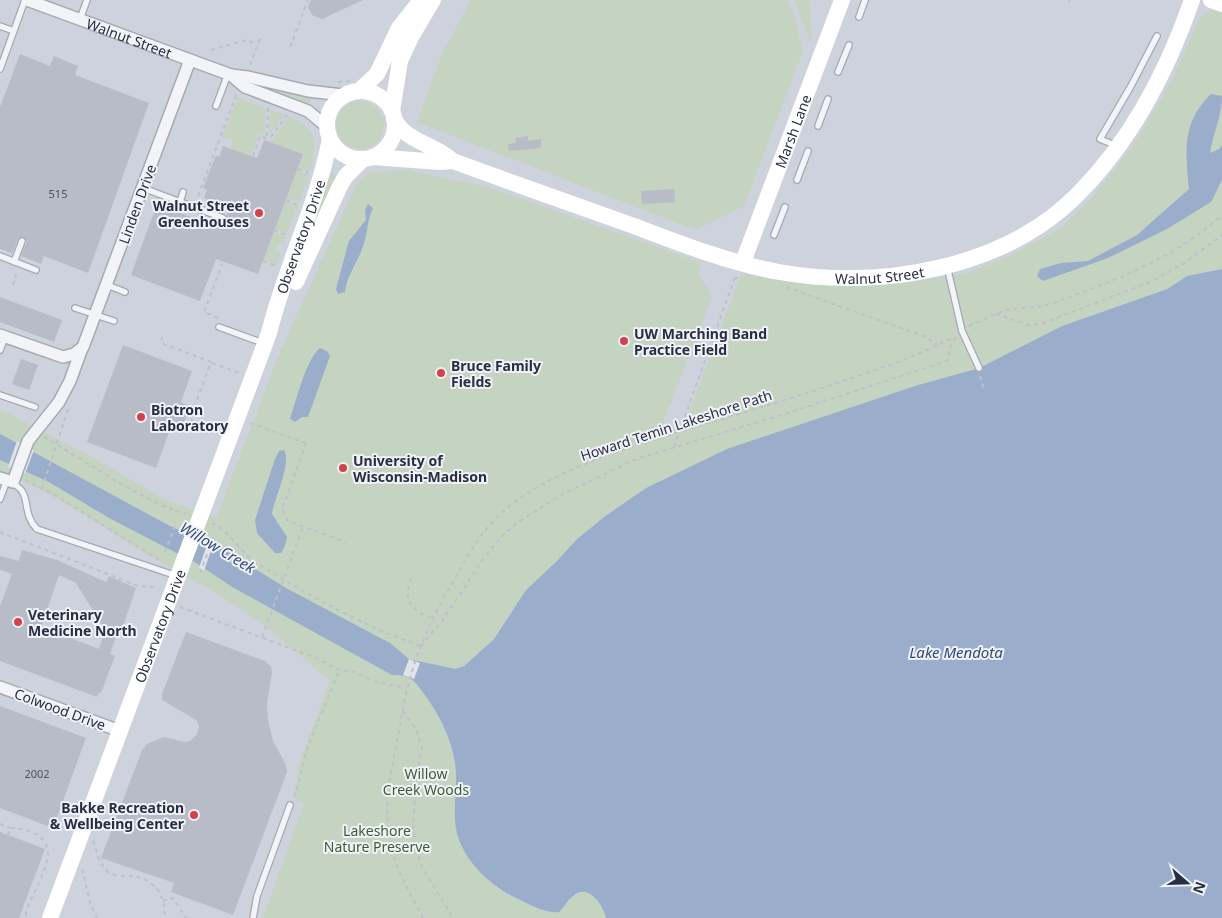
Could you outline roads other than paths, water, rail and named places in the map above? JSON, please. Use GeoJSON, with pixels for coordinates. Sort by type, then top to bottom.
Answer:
{"type":"FeatureCollection","features":[{"type":"Feature","properties":{"kind":"street","name":"Walnut Street"},"geometry":{"type":"LineString","coordinates":[[26,0],[229,75],[248,77],[308,91],[339,89]]}},
{"type":"Feature","properties":{"kind":"street"},"geometry":{"type":"LineString","coordinates":[[339,89],[357,85],[377,74],[399,28],[421,0]]}},
{"type":"Feature","properties":{"kind":"street"},"geometry":{"type":"LineString","coordinates":[[393,115],[400,61],[410,37],[433,0]]}},
{"type":"Feature","properties":{"kind":"street","name":"Marsh Lane"},"geometry":{"type":"LineString","coordinates":[[745,271],[842,0]]}},
{"type":"Feature","properties":{"kind":"street","name":"Walnut Street"},"geometry":{"type":"LineString","coordinates":[[229,75],[245,87],[308,111],[328,133],[343,154],[368,158],[453,161],[690,246],[745,271],[779,272],[846,279],[887,277],[942,265],[983,250],[1021,232],[1051,213],[1076,192],[1117,146],[1163,70],[1192,0]]}},
{"type":"Feature","properties":{"kind":"street"},"geometry":{"type":"LineString","coordinates":[[1211,0],[1222,4]]}},
{"type":"Feature","properties":{"kind":"street","name":"Linden Drive"},"geometry":{"type":"LineString","coordinates":[[9,478],[26,444],[59,402],[70,382],[76,351],[95,315],[107,285],[190,60]]}},
{"type":"Feature","properties":{"kind":"street","name":"Walnut Street"},"geometry":{"type":"LineString","coordinates":[[357,85],[384,100],[404,132],[444,152],[453,161]]}},
{"type":"Feature","properties":{"kind":"street","name":"Observatory Drive"},"geometry":{"type":"LineString","coordinates":[[50,918],[267,338],[321,180],[328,133],[328,115],[339,89]]}},
{"type":"Feature","properties":{"kind":"street","name":"Observatory Drive"},"geometry":{"type":"LineString","coordinates":[[267,338],[281,313],[345,177],[368,158],[383,150],[390,141],[394,130],[393,115]]}},
{"type":"Feature","properties":{"kind":"street"},"geometry":{"type":"LineString","coordinates":[[2,336],[57,356],[76,351]]}},
{"type":"Feature","properties":{"kind":"street","name":"Colwood Drive"},"geometry":{"type":"LineString","coordinates":[[0,687],[120,731]]}},
{"type":"Feature","properties":{"kind":"lane"},"geometry":{"type":"LineString","coordinates":[[0,69],[26,0]]}},
{"type":"Feature","properties":{"kind":"lane"},"geometry":{"type":"LineString","coordinates":[[80,20],[87,0]]}},
{"type":"Feature","properties":{"kind":"lane"},"geometry":{"type":"LineString","coordinates":[[858,17],[865,0]]}},
{"type":"Feature","properties":{"kind":"lane"},"geometry":{"type":"LineString","coordinates":[[0,26],[14,31]]}},
{"type":"Feature","properties":{"kind":"lane"},"geometry":{"type":"LineString","coordinates":[[1117,146],[1100,139],[1157,36]]}},
{"type":"Feature","properties":{"kind":"lane"},"geometry":{"type":"LineString","coordinates":[[838,72],[849,45]]}},
{"type":"Feature","properties":{"kind":"lane"},"geometry":{"type":"LineString","coordinates":[[216,106],[229,75]]}},
{"type":"Feature","properties":{"kind":"lane"},"geometry":{"type":"LineString","coordinates":[[818,126],[828,99]]}},
{"type":"Feature","properties":{"kind":"lane"},"geometry":{"type":"LineString","coordinates":[[797,180],[808,151]]}},
{"type":"Feature","properties":{"kind":"lane"},"geometry":{"type":"LineString","coordinates":[[143,188],[223,218]]}},
{"type":"Feature","properties":{"kind":"lane"},"geometry":{"type":"LineString","coordinates":[[180,202],[183,192]]}},
{"type":"Feature","properties":{"kind":"lane"},"geometry":{"type":"LineString","coordinates":[[774,235],[785,207]]}},
{"type":"Feature","properties":{"kind":"lane"},"geometry":{"type":"LineString","coordinates":[[17,263],[22,242]]}},
{"type":"Feature","properties":{"kind":"lane"},"geometry":{"type":"LineString","coordinates":[[0,256],[36,270]]}},
{"type":"Feature","properties":{"kind":"lane"},"geometry":{"type":"LineString","coordinates":[[942,265],[962,331],[979,368]]}},
{"type":"Feature","properties":{"kind":"lane"},"geometry":{"type":"LineString","coordinates":[[866,269],[887,277]]}},
{"type":"Feature","properties":{"kind":"lane"},"geometry":{"type":"LineString","coordinates":[[107,285],[125,292]]}},
{"type":"Feature","properties":{"kind":"lane"},"geometry":{"type":"LineString","coordinates":[[75,308],[114,321]]}},
{"type":"Feature","properties":{"kind":"lane"},"geometry":{"type":"LineString","coordinates":[[219,327],[267,338]]}},
{"type":"Feature","properties":{"kind":"lane"},"geometry":{"type":"LineString","coordinates":[[0,350],[2,336]]}},
{"type":"Feature","properties":{"kind":"lane"},"geometry":{"type":"LineString","coordinates":[[0,395],[35,408]]}},
{"type":"Feature","properties":{"kind":"lane"},"geometry":{"type":"LineString","coordinates":[[0,499],[9,478],[23,492],[32,524],[37,529],[178,577]]}},
{"type":"Feature","properties":{"kind":"lane"},"geometry":{"type":"LineString","coordinates":[[253,918],[257,896],[290,805]]}},
{"type":"Feature","properties":{"kind":"water"},"geometry":{"type":"Polygon","coordinates":[[[1211,94],[1222,96],[1221,111],[1210,153],[1219,149],[1222,145],[1222,180],[1211,202],[1167,229],[1108,258],[1043,281],[1037,276],[1040,269],[1061,263],[1088,261],[1137,235],[1189,189],[1187,150],[1190,126],[1195,115],[1211,94]]]}},
{"type":"Feature","properties":{"kind":"water"},"geometry":{"type":"Polygon","coordinates":[[[368,204],[373,208],[362,250],[348,279],[345,292],[338,294],[336,289],[349,241],[366,220],[365,210],[368,204]]]}},
{"type":"Feature","properties":{"kind":"water","name":"Lake Mendota"},"geometry":{"type":"Polygon","coordinates":[[[1222,269],[1222,918],[606,918],[599,903],[591,894],[586,892],[576,894],[559,912],[549,912],[538,908],[507,893],[490,882],[475,867],[463,850],[455,823],[456,772],[453,751],[446,731],[436,712],[412,679],[392,675],[234,588],[196,563],[109,518],[49,482],[0,460],[0,434],[170,526],[223,549],[286,588],[390,643],[409,659],[455,669],[464,666],[494,639],[526,590],[576,540],[604,517],[646,488],[727,449],[915,386],[979,368],[1062,326],[1167,289],[1187,276],[1222,269]]]}},
{"type":"Feature","properties":{"kind":"water"},"geometry":{"type":"Polygon","coordinates":[[[320,348],[327,351],[330,356],[308,417],[302,417],[295,422],[290,419],[302,381],[310,361],[320,348]]]}},
{"type":"Feature","properties":{"kind":"water"},"geometry":{"type":"Polygon","coordinates":[[[284,450],[286,463],[272,514],[287,537],[281,553],[275,553],[257,533],[255,520],[275,459],[279,451],[284,450]]]}},
{"type":"Feature","properties":{"kind":"place","name":"Walnut Street Greenhouses"},"geometry":{"type":"Point","coordinates":[259,213]}},
{"type":"Feature","properties":{"kind":"place","name":"UW Marching Band Practice Field"},"geometry":{"type":"Point","coordinates":[624,341]}},
{"type":"Feature","properties":{"kind":"place","name":"Bruce Family Fields"},"geometry":{"type":"Point","coordinates":[441,373]}},
{"type":"Feature","properties":{"kind":"place","name":"Biotron Laboratory"},"geometry":{"type":"Point","coordinates":[141,417]}},
{"type":"Feature","properties":{"kind":"place","name":"University of Wisconsin-Madison"},"geometry":{"type":"Point","coordinates":[343,468]}},
{"type":"Feature","properties":{"kind":"place","name":"Veterinary Medicine North"},"geometry":{"type":"Point","coordinates":[18,622]}},
{"type":"Feature","properties":{"kind":"place","name":"Bakke Recreation & Wellbeing Center"},"geometry":{"type":"Point","coordinates":[194,815]}},
{"type":"Feature","properties":{"kind":"water label","name":"Willow Creek"},"geometry":{"type":"Point","coordinates":[218,547]}},
{"type":"Feature","properties":{"kind":"park label","name":"Willow Creek Woods"},"geometry":{"type":"Point","coordinates":[426,782]}},
{"type":"Feature","properties":{"kind":"park label","name":"Lakeshore Nature Preserve"},"geometry":{"type":"Point","coordinates":[377,838]}}]}
